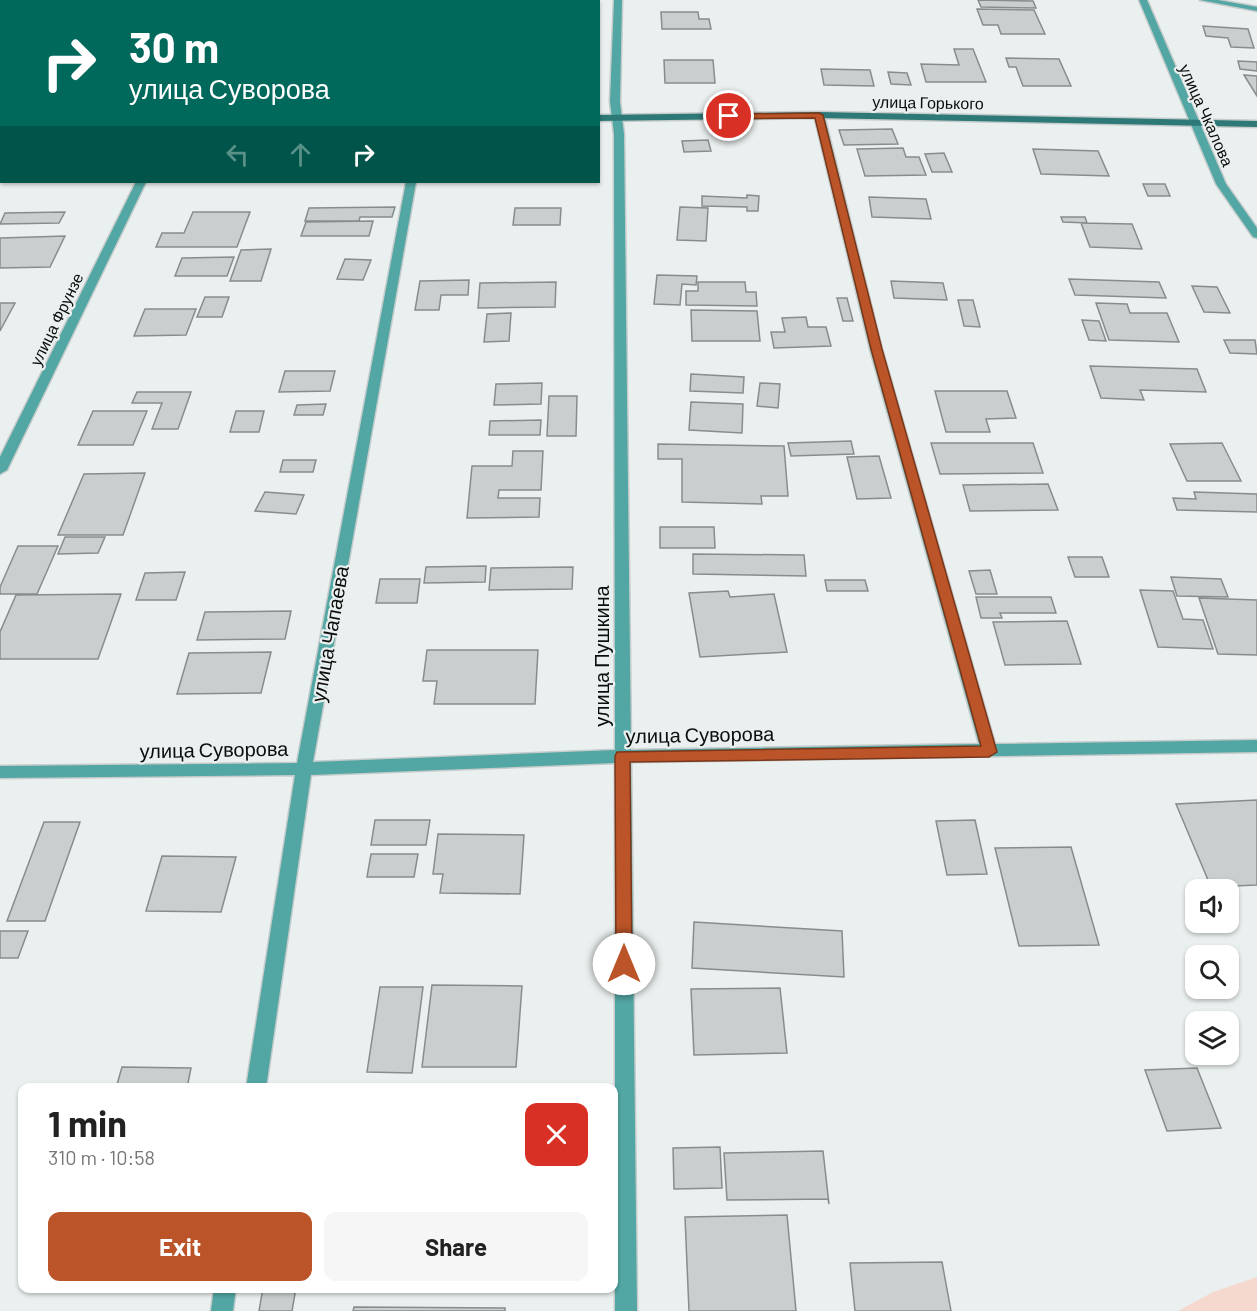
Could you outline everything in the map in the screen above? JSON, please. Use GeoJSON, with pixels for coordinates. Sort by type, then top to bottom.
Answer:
{"type":"FeatureCollection","features":[{"type":"Feature","properties":{"kind":"main road","name":"улица Горького"},"geometry":{"type":"LineString","coordinates":[[600,118],[819,115],[1257,124]]}},
{"type":"Feature","properties":{"kind":"street","name":"улица Пушкина"},"geometry":{"type":"LineString","coordinates":[[618,0],[616,117],[619,134],[627,1311]]}},
{"type":"Feature","properties":{"kind":"street","name":"улица Чкалова"},"geometry":{"type":"LineString","coordinates":[[1143,0],[1221,184],[1257,235]]}},
{"type":"Feature","properties":{"kind":"street"},"geometry":{"type":"LineString","coordinates":[[1204,0],[1257,9]]}},
{"type":"Feature","properties":{"kind":"street"},"geometry":{"type":"LineString","coordinates":[[819,115],[876,349],[989,752]]}},
{"type":"Feature","properties":{"kind":"street","name":"улица Фрунзе"},"geometry":{"type":"LineString","coordinates":[[0,470],[141,183]]}},
{"type":"Feature","properties":{"kind":"street","name":"улица Чапаева"},"geometry":{"type":"LineString","coordinates":[[257,1083],[304,769],[411,183]]}},
{"type":"Feature","properties":{"kind":"street","name":"улица Суворова"},"geometry":{"type":"LineString","coordinates":[[0,772],[304,769],[623,756],[1257,746]]}},
{"type":"Feature","properties":{"kind":"street"},"geometry":{"type":"LineString","coordinates":[[222,1311],[224,1293]]}},
{"type":"Feature","properties":{"kind":"shaded area"},"geometry":{"type":"Polygon","coordinates":[[[1257,1277],[1257,1311],[1178,1311],[1213,1292],[1257,1277]]]}},
{"type":"Feature","properties":{"kind":"building"},"geometry":{"type":"Polygon","coordinates":[[[978,0],[1033,1],[1036,8],[981,7],[978,0]]]}},
{"type":"Feature","properties":{"kind":"building"},"geometry":{"type":"Polygon","coordinates":[[[977,9],[1034,10],[1045,34],[1001,34],[998,25],[983,25],[977,9]]]}},
{"type":"Feature","properties":{"kind":"building"},"geometry":{"type":"Polygon","coordinates":[[[661,12],[698,12],[699,19],[709,19],[711,29],[662,29],[661,12]]]}},
{"type":"Feature","properties":{"kind":"building"},"geometry":{"type":"Polygon","coordinates":[[[1203,26],[1248,29],[1254,48],[1231,47],[1228,38],[1206,36],[1203,26]]]}},
{"type":"Feature","properties":{"kind":"building"},"geometry":{"type":"Polygon","coordinates":[[[954,49],[973,49],[986,82],[926,82],[921,64],[959,65],[954,49]]]}},
{"type":"Feature","properties":{"kind":"building"},"geometry":{"type":"Polygon","coordinates":[[[1006,58],[1059,59],[1071,86],[1023,86],[1016,67],[1009,67],[1006,58]]]}},
{"type":"Feature","properties":{"kind":"building"},"geometry":{"type":"Polygon","coordinates":[[[664,60],[713,60],[715,83],[665,83],[664,60]]]}},
{"type":"Feature","properties":{"kind":"building"},"geometry":{"type":"Polygon","coordinates":[[[1238,61],[1257,62],[1257,71],[1240,69],[1238,61]]]}},
{"type":"Feature","properties":{"kind":"building"},"geometry":{"type":"Polygon","coordinates":[[[821,69],[870,70],[874,86],[824,85],[821,69]]]}},
{"type":"Feature","properties":{"kind":"building"},"geometry":{"type":"Polygon","coordinates":[[[888,72],[907,73],[911,85],[891,84],[888,72]]]}},
{"type":"Feature","properties":{"kind":"building"},"geometry":{"type":"Polygon","coordinates":[[[1244,75],[1257,76],[1257,96],[1244,75]]]}},
{"type":"Feature","properties":{"kind":"building"},"geometry":{"type":"Polygon","coordinates":[[[892,129],[898,144],[844,145],[839,130],[892,129]]]}},
{"type":"Feature","properties":{"kind":"building"},"geometry":{"type":"Polygon","coordinates":[[[708,140],[711,151],[684,152],[682,141],[708,140]]]}},
{"type":"Feature","properties":{"kind":"building"},"geometry":{"type":"Polygon","coordinates":[[[903,148],[906,157],[919,157],[926,175],[865,176],[857,149],[903,148]]]}},
{"type":"Feature","properties":{"kind":"building"},"geometry":{"type":"Polygon","coordinates":[[[1033,149],[1098,151],[1109,176],[1041,174],[1033,149]]]}},
{"type":"Feature","properties":{"kind":"building"},"geometry":{"type":"Polygon","coordinates":[[[944,153],[952,172],[932,172],[925,154],[944,153]]]}},
{"type":"Feature","properties":{"kind":"building"},"geometry":{"type":"Polygon","coordinates":[[[1143,184],[1165,184],[1170,196],[1148,196],[1143,184]]]}},
{"type":"Feature","properties":{"kind":"building"},"geometry":{"type":"Polygon","coordinates":[[[747,195],[759,196],[758,211],[747,211],[747,207],[702,206],[702,196],[747,198],[747,195]]]}},
{"type":"Feature","properties":{"kind":"building"},"geometry":{"type":"Polygon","coordinates":[[[869,197],[926,199],[931,219],[872,217],[869,197]]]}},
{"type":"Feature","properties":{"kind":"building"},"geometry":{"type":"Polygon","coordinates":[[[395,207],[392,217],[360,217],[359,221],[305,221],[309,208],[395,207]]]}},
{"type":"Feature","properties":{"kind":"building"},"geometry":{"type":"Polygon","coordinates":[[[680,207],[708,208],[706,241],[677,240],[680,207]]]}},
{"type":"Feature","properties":{"kind":"building"},"geometry":{"type":"Polygon","coordinates":[[[515,208],[561,208],[560,225],[513,225],[515,208]]]}},
{"type":"Feature","properties":{"kind":"building"},"geometry":{"type":"Polygon","coordinates":[[[65,212],[59,223],[0,224],[5,213],[65,212]]]}},
{"type":"Feature","properties":{"kind":"building"},"geometry":{"type":"Polygon","coordinates":[[[193,212],[250,212],[237,247],[156,247],[162,233],[184,233],[193,212]]]}},
{"type":"Feature","properties":{"kind":"building"},"geometry":{"type":"Polygon","coordinates":[[[1061,217],[1085,217],[1087,223],[1063,222],[1061,217]]]}},
{"type":"Feature","properties":{"kind":"building"},"geometry":{"type":"Polygon","coordinates":[[[373,221],[369,236],[301,236],[306,222],[373,221]]]}},
{"type":"Feature","properties":{"kind":"building"},"geometry":{"type":"Polygon","coordinates":[[[1081,223],[1132,224],[1142,249],[1090,247],[1081,223]]]}},
{"type":"Feature","properties":{"kind":"building"},"geometry":{"type":"Polygon","coordinates":[[[65,236],[50,267],[0,268],[0,238],[65,236]]]}},
{"type":"Feature","properties":{"kind":"building"},"geometry":{"type":"Polygon","coordinates":[[[271,249],[261,281],[230,281],[241,250],[271,249]]]}},
{"type":"Feature","properties":{"kind":"building"},"geometry":{"type":"Polygon","coordinates":[[[234,257],[227,276],[175,276],[182,258],[234,257]]]}},
{"type":"Feature","properties":{"kind":"building"},"geometry":{"type":"Polygon","coordinates":[[[345,259],[371,260],[363,280],[337,279],[345,259]]]}},
{"type":"Feature","properties":{"kind":"building"},"geometry":{"type":"Polygon","coordinates":[[[657,275],[697,276],[696,285],[682,284],[680,305],[654,304],[657,275]]]}},
{"type":"Feature","properties":{"kind":"building"},"geometry":{"type":"Polygon","coordinates":[[[1069,279],[1159,282],[1166,298],[1075,295],[1069,279]]]}},
{"type":"Feature","properties":{"kind":"building"},"geometry":{"type":"Polygon","coordinates":[[[469,280],[468,295],[441,295],[439,310],[415,310],[420,281],[469,280]]]}},
{"type":"Feature","properties":{"kind":"building"},"geometry":{"type":"Polygon","coordinates":[[[891,281],[943,283],[947,300],[894,298],[891,281]]]}},
{"type":"Feature","properties":{"kind":"building"},"geometry":{"type":"Polygon","coordinates":[[[556,282],[555,307],[478,308],[480,283],[556,282]]]}},
{"type":"Feature","properties":{"kind":"building"},"geometry":{"type":"Polygon","coordinates":[[[698,282],[745,282],[746,292],[756,292],[757,306],[686,305],[686,291],[698,291],[698,282]]]}},
{"type":"Feature","properties":{"kind":"building"},"geometry":{"type":"Polygon","coordinates":[[[1192,286],[1217,287],[1230,313],[1204,312],[1192,286]]]}},
{"type":"Feature","properties":{"kind":"building"},"geometry":{"type":"Polygon","coordinates":[[[205,297],[229,297],[222,317],[197,317],[205,297]]]}},
{"type":"Feature","properties":{"kind":"building"},"geometry":{"type":"Polygon","coordinates":[[[837,298],[847,298],[853,321],[843,321],[837,298]]]}},
{"type":"Feature","properties":{"kind":"building"},"geometry":{"type":"Polygon","coordinates":[[[958,300],[973,300],[980,327],[964,326],[958,300]]]}},
{"type":"Feature","properties":{"kind":"building"},"geometry":{"type":"Polygon","coordinates":[[[0,303],[15,303],[0,331],[0,303]]]}},
{"type":"Feature","properties":{"kind":"building"},"geometry":{"type":"Polygon","coordinates":[[[1096,303],[1127,304],[1130,313],[1167,313],[1179,342],[1109,340],[1096,303]]]}},
{"type":"Feature","properties":{"kind":"building"},"geometry":{"type":"Polygon","coordinates":[[[145,309],[196,309],[186,335],[134,336],[145,309]]]}},
{"type":"Feature","properties":{"kind":"building"},"geometry":{"type":"Polygon","coordinates":[[[691,310],[757,311],[760,341],[692,341],[691,310]]]}},
{"type":"Feature","properties":{"kind":"building"},"geometry":{"type":"Polygon","coordinates":[[[511,313],[509,341],[484,342],[487,314],[511,313]]]}},
{"type":"Feature","properties":{"kind":"building"},"geometry":{"type":"Polygon","coordinates":[[[806,317],[808,327],[826,327],[831,346],[774,348],[771,332],[785,332],[782,318],[806,317]]]}},
{"type":"Feature","properties":{"kind":"building"},"geometry":{"type":"Polygon","coordinates":[[[1082,320],[1099,321],[1106,341],[1089,340],[1082,320]]]}},
{"type":"Feature","properties":{"kind":"building"},"geometry":{"type":"Polygon","coordinates":[[[1224,340],[1255,340],[1257,354],[1230,353],[1224,340]]]}},
{"type":"Feature","properties":{"kind":"building"},"geometry":{"type":"Polygon","coordinates":[[[1090,366],[1197,369],[1206,392],[1140,390],[1144,400],[1101,398],[1090,366]]]}},
{"type":"Feature","properties":{"kind":"building"},"geometry":{"type":"Polygon","coordinates":[[[285,371],[335,371],[330,391],[279,392],[285,371]]]}},
{"type":"Feature","properties":{"kind":"building"},"geometry":{"type":"Polygon","coordinates":[[[691,374],[744,377],[743,393],[690,391],[691,374]]]}},
{"type":"Feature","properties":{"kind":"building"},"geometry":{"type":"Polygon","coordinates":[[[542,383],[541,404],[494,405],[496,384],[542,383]]]}},
{"type":"Feature","properties":{"kind":"building"},"geometry":{"type":"Polygon","coordinates":[[[760,383],[780,384],[778,408],[757,406],[760,383]]]}},
{"type":"Feature","properties":{"kind":"building"},"geometry":{"type":"Polygon","coordinates":[[[935,391],[1007,391],[1016,418],[986,419],[990,432],[946,432],[935,391]]]}},
{"type":"Feature","properties":{"kind":"building"},"geometry":{"type":"Polygon","coordinates":[[[137,392],[191,392],[178,429],[152,429],[162,403],[132,403],[137,392]]]}},
{"type":"Feature","properties":{"kind":"building"},"geometry":{"type":"Polygon","coordinates":[[[549,396],[577,396],[576,436],[547,436],[549,396]]]}},
{"type":"Feature","properties":{"kind":"building"},"geometry":{"type":"Polygon","coordinates":[[[691,402],[743,404],[742,433],[689,430],[691,402]]]}},
{"type":"Feature","properties":{"kind":"building"},"geometry":{"type":"Polygon","coordinates":[[[326,404],[323,415],[294,415],[297,405],[326,404]]]}},
{"type":"Feature","properties":{"kind":"building"},"geometry":{"type":"Polygon","coordinates":[[[93,411],[147,411],[133,445],[78,445],[93,411]]]}},
{"type":"Feature","properties":{"kind":"building"},"geometry":{"type":"Polygon","coordinates":[[[236,411],[264,411],[259,432],[230,432],[236,411]]]}},
{"type":"Feature","properties":{"kind":"building"},"geometry":{"type":"Polygon","coordinates":[[[541,420],[540,435],[489,435],[490,421],[541,420]]]}},
{"type":"Feature","properties":{"kind":"building"},"geometry":{"type":"Polygon","coordinates":[[[851,441],[854,454],[791,456],[788,443],[851,441]]]}},
{"type":"Feature","properties":{"kind":"building"},"geometry":{"type":"Polygon","coordinates":[[[931,443],[1033,443],[1043,473],[940,474],[931,443]]]}},
{"type":"Feature","properties":{"kind":"building"},"geometry":{"type":"Polygon","coordinates":[[[1222,443],[1241,481],[1187,481],[1170,444],[1222,443]]]}},
{"type":"Feature","properties":{"kind":"building"},"geometry":{"type":"Polygon","coordinates":[[[658,444],[784,446],[788,496],[761,496],[762,504],[682,502],[682,459],[658,459],[658,444]]]}},
{"type":"Feature","properties":{"kind":"building"},"geometry":{"type":"Polygon","coordinates":[[[513,451],[543,451],[541,490],[499,490],[498,498],[540,498],[539,517],[467,518],[472,466],[512,466],[513,451]]]}},
{"type":"Feature","properties":{"kind":"building"},"geometry":{"type":"Polygon","coordinates":[[[879,456],[891,498],[857,499],[847,457],[879,456]]]}},
{"type":"Feature","properties":{"kind":"building"},"geometry":{"type":"Polygon","coordinates":[[[283,460],[316,460],[313,472],[280,472],[283,460]]]}},
{"type":"Feature","properties":{"kind":"building"},"geometry":{"type":"Polygon","coordinates":[[[145,473],[123,535],[58,535],[84,474],[145,473]]]}},
{"type":"Feature","properties":{"kind":"building"},"geometry":{"type":"Polygon","coordinates":[[[1048,484],[1058,510],[970,511],[963,485],[1048,484]]]}},
{"type":"Feature","properties":{"kind":"building"},"geometry":{"type":"Polygon","coordinates":[[[265,492],[304,495],[296,514],[255,511],[265,492]]]}},
{"type":"Feature","properties":{"kind":"building"},"geometry":{"type":"Polygon","coordinates":[[[1194,492],[1257,494],[1257,512],[1177,510],[1173,498],[1196,499],[1194,492]]]}},
{"type":"Feature","properties":{"kind":"building"},"geometry":{"type":"Polygon","coordinates":[[[660,527],[714,527],[715,548],[660,548],[660,527]]]}},
{"type":"Feature","properties":{"kind":"building"},"geometry":{"type":"Polygon","coordinates":[[[65,537],[105,537],[98,553],[58,554],[65,537]]]}},
{"type":"Feature","properties":{"kind":"building"},"geometry":{"type":"Polygon","coordinates":[[[18,546],[58,546],[37,594],[0,594],[0,587],[18,546]]]}},
{"type":"Feature","properties":{"kind":"building"},"geometry":{"type":"Polygon","coordinates":[[[693,554],[804,555],[806,576],[693,574],[693,554]]]}},
{"type":"Feature","properties":{"kind":"building"},"geometry":{"type":"Polygon","coordinates":[[[1068,557],[1102,557],[1109,577],[1075,577],[1068,557]]]}},
{"type":"Feature","properties":{"kind":"building"},"geometry":{"type":"Polygon","coordinates":[[[486,566],[485,582],[424,583],[426,567],[486,566]]]}},
{"type":"Feature","properties":{"kind":"building"},"geometry":{"type":"Polygon","coordinates":[[[573,567],[572,589],[489,590],[491,568],[573,567]]]}},
{"type":"Feature","properties":{"kind":"building"},"geometry":{"type":"Polygon","coordinates":[[[990,570],[997,594],[976,594],[969,571],[990,570]]]}},
{"type":"Feature","properties":{"kind":"building"},"geometry":{"type":"Polygon","coordinates":[[[185,572],[176,600],[136,600],[145,573],[185,572]]]}},
{"type":"Feature","properties":{"kind":"building"},"geometry":{"type":"Polygon","coordinates":[[[1171,577],[1221,579],[1228,597],[1177,596],[1171,577]]]}},
{"type":"Feature","properties":{"kind":"building"},"geometry":{"type":"Polygon","coordinates":[[[380,579],[420,579],[417,603],[376,603],[380,579]]]}},
{"type":"Feature","properties":{"kind":"building"},"geometry":{"type":"Polygon","coordinates":[[[825,580],[865,580],[868,591],[827,591],[825,580]]]}},
{"type":"Feature","properties":{"kind":"building"},"geometry":{"type":"Polygon","coordinates":[[[1140,590],[1173,591],[1183,619],[1203,620],[1213,649],[1158,647],[1140,590]]]}},
{"type":"Feature","properties":{"kind":"building"},"geometry":{"type":"Polygon","coordinates":[[[728,591],[730,597],[774,594],[787,652],[700,657],[689,593],[728,591]]]}},
{"type":"Feature","properties":{"kind":"building"},"geometry":{"type":"Polygon","coordinates":[[[121,594],[98,659],[0,659],[0,632],[16,595],[121,594]]]}},
{"type":"Feature","properties":{"kind":"building"},"geometry":{"type":"Polygon","coordinates":[[[976,597],[1051,597],[1056,613],[1000,613],[1002,618],[981,618],[976,597]]]}},
{"type":"Feature","properties":{"kind":"building"},"geometry":{"type":"Polygon","coordinates":[[[1199,598],[1257,600],[1257,655],[1218,654],[1199,598]]]}},
{"type":"Feature","properties":{"kind":"building"},"geometry":{"type":"Polygon","coordinates":[[[291,611],[285,639],[197,640],[205,612],[291,611]]]}},
{"type":"Feature","properties":{"kind":"building"},"geometry":{"type":"Polygon","coordinates":[[[1067,621],[1081,664],[1005,665],[993,622],[1067,621]]]}},
{"type":"Feature","properties":{"kind":"building"},"geometry":{"type":"Polygon","coordinates":[[[427,650],[538,650],[535,704],[434,704],[437,681],[423,681],[427,650]]]}},
{"type":"Feature","properties":{"kind":"building"},"geometry":{"type":"Polygon","coordinates":[[[271,652],[261,693],[177,694],[189,653],[271,652]]]}},
{"type":"Feature","properties":{"kind":"building"},"geometry":{"type":"Polygon","coordinates":[[[1257,800],[1257,885],[1239,886],[1239,879],[1208,879],[1176,804],[1257,800]]]}},
{"type":"Feature","properties":{"kind":"building"},"geometry":{"type":"Polygon","coordinates":[[[375,820],[430,820],[426,845],[371,845],[375,820]]]}},
{"type":"Feature","properties":{"kind":"building"},"geometry":{"type":"Polygon","coordinates":[[[975,820],[987,874],[947,875],[936,821],[975,820]]]}},
{"type":"Feature","properties":{"kind":"building"},"geometry":{"type":"Polygon","coordinates":[[[44,822],[80,822],[45,921],[7,921],[44,822]]]}},
{"type":"Feature","properties":{"kind":"building"},"geometry":{"type":"Polygon","coordinates":[[[438,834],[524,835],[520,894],[440,893],[443,874],[433,874],[438,834]]]}},
{"type":"Feature","properties":{"kind":"building"},"geometry":{"type":"Polygon","coordinates":[[[1071,847],[1099,945],[1019,946],[995,848],[1071,847]]]}},
{"type":"Feature","properties":{"kind":"building"},"geometry":{"type":"Polygon","coordinates":[[[371,854],[418,854],[414,877],[367,877],[371,854]]]}},
{"type":"Feature","properties":{"kind":"building"},"geometry":{"type":"Polygon","coordinates":[[[162,856],[236,857],[221,912],[146,911],[162,856]]]}},
{"type":"Feature","properties":{"kind":"building"},"geometry":{"type":"Polygon","coordinates":[[[694,922],[842,931],[844,977],[692,968],[694,922]]]}},
{"type":"Feature","properties":{"kind":"building"},"geometry":{"type":"Polygon","coordinates":[[[0,931],[28,931],[18,958],[0,958],[0,931]]]}},
{"type":"Feature","properties":{"kind":"building"},"geometry":{"type":"Polygon","coordinates":[[[432,985],[522,986],[516,1067],[422,1067],[432,985]]]}},
{"type":"Feature","properties":{"kind":"building"},"geometry":{"type":"Polygon","coordinates":[[[380,987],[423,987],[412,1073],[367,1072],[380,987]]]}},
{"type":"Feature","properties":{"kind":"building"},"geometry":{"type":"Polygon","coordinates":[[[780,988],[787,1053],[694,1055],[691,989],[780,988]]]}},
{"type":"Feature","properties":{"kind":"building"},"geometry":{"type":"Polygon","coordinates":[[[122,1067],[191,1068],[188,1083],[117,1083],[122,1067]]]}},
{"type":"Feature","properties":{"kind":"building"},"geometry":{"type":"Polygon","coordinates":[[[1197,1068],[1221,1128],[1167,1131],[1145,1070],[1197,1068]]]}},
{"type":"Feature","properties":{"kind":"building"},"geometry":{"type":"Polygon","coordinates":[[[720,1147],[722,1188],[674,1189],[673,1148],[720,1147]]]}},
{"type":"Feature","properties":{"kind":"building"},"geometry":{"type":"Polygon","coordinates":[[[823,1151],[829,1204],[828,1199],[727,1200],[724,1153],[823,1151]]]}},
{"type":"Feature","properties":{"kind":"building"},"geometry":{"type":"Polygon","coordinates":[[[787,1215],[796,1311],[689,1311],[685,1217],[787,1215]]]}},
{"type":"Feature","properties":{"kind":"building"},"geometry":{"type":"Polygon","coordinates":[[[942,1262],[951,1311],[855,1311],[850,1263],[942,1262]]]}},
{"type":"Feature","properties":{"kind":"building"},"geometry":{"type":"Polygon","coordinates":[[[262,1293],[295,1293],[292,1311],[259,1311],[262,1293]]]}},
{"type":"Feature","properties":{"kind":"building"},"geometry":{"type":"Polygon","coordinates":[[[354,1307],[505,1308],[505,1311],[353,1311],[354,1307]]]}},
{"type":"Feature","properties":{"kind":"route"},"geometry":{"type":"LineString","coordinates":[[624,964],[623,756],[989,752],[876,349],[819,115],[729,116]]}}]}
